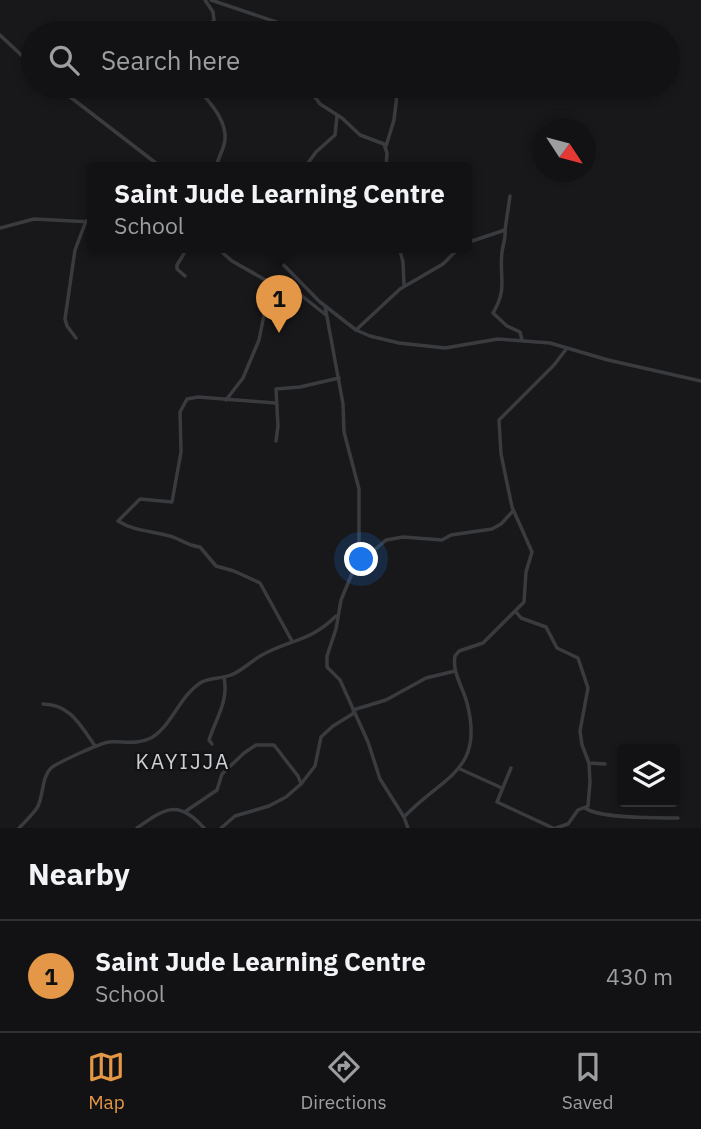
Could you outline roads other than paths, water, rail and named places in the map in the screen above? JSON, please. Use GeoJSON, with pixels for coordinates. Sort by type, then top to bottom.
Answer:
{"type":"FeatureCollection","features":[{"type":"Feature","properties":{"kind":"street"},"geometry":{"type":"LineString","coordinates":[[205,0],[213,12],[213,21]]}},
{"type":"Feature","properties":{"kind":"street"},"geometry":{"type":"LineString","coordinates":[[211,0],[273,21]]}},
{"type":"Feature","properties":{"kind":"street"},"geometry":{"type":"LineString","coordinates":[[0,35],[21,55]]}},
{"type":"Feature","properties":{"kind":"street"},"geometry":{"type":"LineString","coordinates":[[72,98],[155,162]]}},
{"type":"Feature","properties":{"kind":"street"},"geometry":{"type":"LineString","coordinates":[[206,98],[217,112],[225,133],[218,162]]}},
{"type":"Feature","properties":{"kind":"street"},"geometry":{"type":"LineString","coordinates":[[316,98],[360,135],[386,146]]}},
{"type":"Feature","properties":{"kind":"street"},"geometry":{"type":"LineString","coordinates":[[386,162],[386,146],[394,120],[397,98]]}},
{"type":"Feature","properties":{"kind":"street"},"geometry":{"type":"LineString","coordinates":[[309,162],[335,135],[337,116]]}},
{"type":"Feature","properties":{"kind":"street"},"geometry":{"type":"LineString","coordinates":[[510,196],[506,238],[501,255],[502,294],[493,313],[520,332],[522,340]]}},
{"type":"Feature","properties":{"kind":"street"},"geometry":{"type":"LineString","coordinates":[[0,228],[34,219],[87,221]]}},
{"type":"Feature","properties":{"kind":"street"},"geometry":{"type":"LineString","coordinates":[[76,338],[65,319],[75,250],[87,225]]}},
{"type":"Feature","properties":{"kind":"street"},"geometry":{"type":"LineString","coordinates":[[472,241],[505,230]]}},
{"type":"Feature","properties":{"kind":"street"},"geometry":{"type":"LineString","coordinates":[[184,253],[177,265],[185,276]]}},
{"type":"Feature","properties":{"kind":"street"},"geometry":{"type":"LineString","coordinates":[[223,253],[276,286],[302,296],[326,315]]}},
{"type":"Feature","properties":{"kind":"street"},"geometry":{"type":"LineString","coordinates":[[272,253],[325,306],[356,330],[370,336],[399,343],[443,348],[498,339],[550,342],[608,360],[701,382]]}},
{"type":"Feature","properties":{"kind":"street"},"geometry":{"type":"LineString","coordinates":[[401,253],[403,287]]}},
{"type":"Feature","properties":{"kind":"street"},"geometry":{"type":"LineString","coordinates":[[356,330],[403,287],[443,264],[454,253]]}},
{"type":"Feature","properties":{"kind":"street"},"geometry":{"type":"LineString","coordinates":[[226,400],[243,378],[259,340],[264,315],[276,286]]}},
{"type":"Feature","properties":{"kind":"street"},"geometry":{"type":"LineString","coordinates":[[325,306],[344,404],[344,432],[359,489],[359,548],[337,615],[327,667],[340,680],[368,742],[380,779],[408,828]]}},
{"type":"Feature","properties":{"kind":"street"},"geometry":{"type":"LineString","coordinates":[[404,817],[426,795],[446,783],[460,769],[470,744],[472,725],[464,691],[455,671],[456,653],[483,643],[524,602],[526,572],[532,552],[513,511],[501,454],[499,420],[568,348]]}},
{"type":"Feature","properties":{"kind":"street"},"geometry":{"type":"LineString","coordinates":[[276,441],[278,426],[275,391],[278,388],[300,387],[339,378]]}},
{"type":"Feature","properties":{"kind":"street"},"geometry":{"type":"LineString","coordinates":[[275,403],[198,397],[185,401],[180,412],[181,452],[172,502],[139,499],[118,521],[129,527],[173,537],[201,547],[218,567],[259,582],[292,641]]}},
{"type":"Feature","properties":{"kind":"street"},"geometry":{"type":"LineString","coordinates":[[359,548],[371,553],[386,540],[403,537],[442,540],[451,535],[492,529],[502,524],[513,511]]}},
{"type":"Feature","properties":{"kind":"street"},"geometry":{"type":"LineString","coordinates":[[516,612],[521,618],[546,627],[557,648],[579,660],[588,688],[580,731],[582,746],[589,762],[590,796],[585,808]]}},
{"type":"Feature","properties":{"kind":"street"},"geometry":{"type":"LineString","coordinates":[[19,828],[37,808],[46,774],[51,768],[95,746],[109,742],[136,743],[152,737],[162,730],[179,702],[199,683],[224,677],[261,655],[316,634],[337,615]]}},
{"type":"Feature","properties":{"kind":"street"},"geometry":{"type":"LineString","coordinates":[[221,828],[235,816],[269,806],[286,797],[301,784],[316,766],[321,737],[333,726],[354,712],[386,700],[426,678],[455,671]]}},
{"type":"Feature","properties":{"kind":"street"},"geometry":{"type":"LineString","coordinates":[[212,744],[209,740],[222,712],[226,687],[224,677]]}},
{"type":"Feature","properties":{"kind":"street"},"geometry":{"type":"LineString","coordinates":[[43,704],[53,704],[69,712],[95,746]]}},
{"type":"Feature","properties":{"kind":"street"},"geometry":{"type":"LineString","coordinates":[[186,811],[217,790],[222,774],[256,745],[274,745],[301,784]]}},
{"type":"Feature","properties":{"kind":"street"},"geometry":{"type":"LineString","coordinates":[[589,762],[605,764]]}},
{"type":"Feature","properties":{"kind":"street"},"geometry":{"type":"LineString","coordinates":[[511,768],[497,800],[499,804],[554,828],[568,824],[578,810],[585,808]]}},
{"type":"Feature","properties":{"kind":"street"},"geometry":{"type":"LineString","coordinates":[[460,769],[502,788]]}},
{"type":"Feature","properties":{"kind":"street"},"geometry":{"type":"LineString","coordinates":[[585,808],[592,813],[638,818],[678,818]]}},
{"type":"Feature","properties":{"kind":"street"},"geometry":{"type":"LineString","coordinates":[[138,828],[156,815],[168,811],[186,811],[197,818],[204,828]]}},
{"type":"Feature","properties":{"kind":"place","name":"Saint Jude Learning Centre"},"geometry":{"type":"Point","coordinates":[279,333]}},
{"type":"Feature","properties":{"kind":"district","name":"KAYIJJA"},"geometry":{"type":"Point","coordinates":[183,761]}}]}
